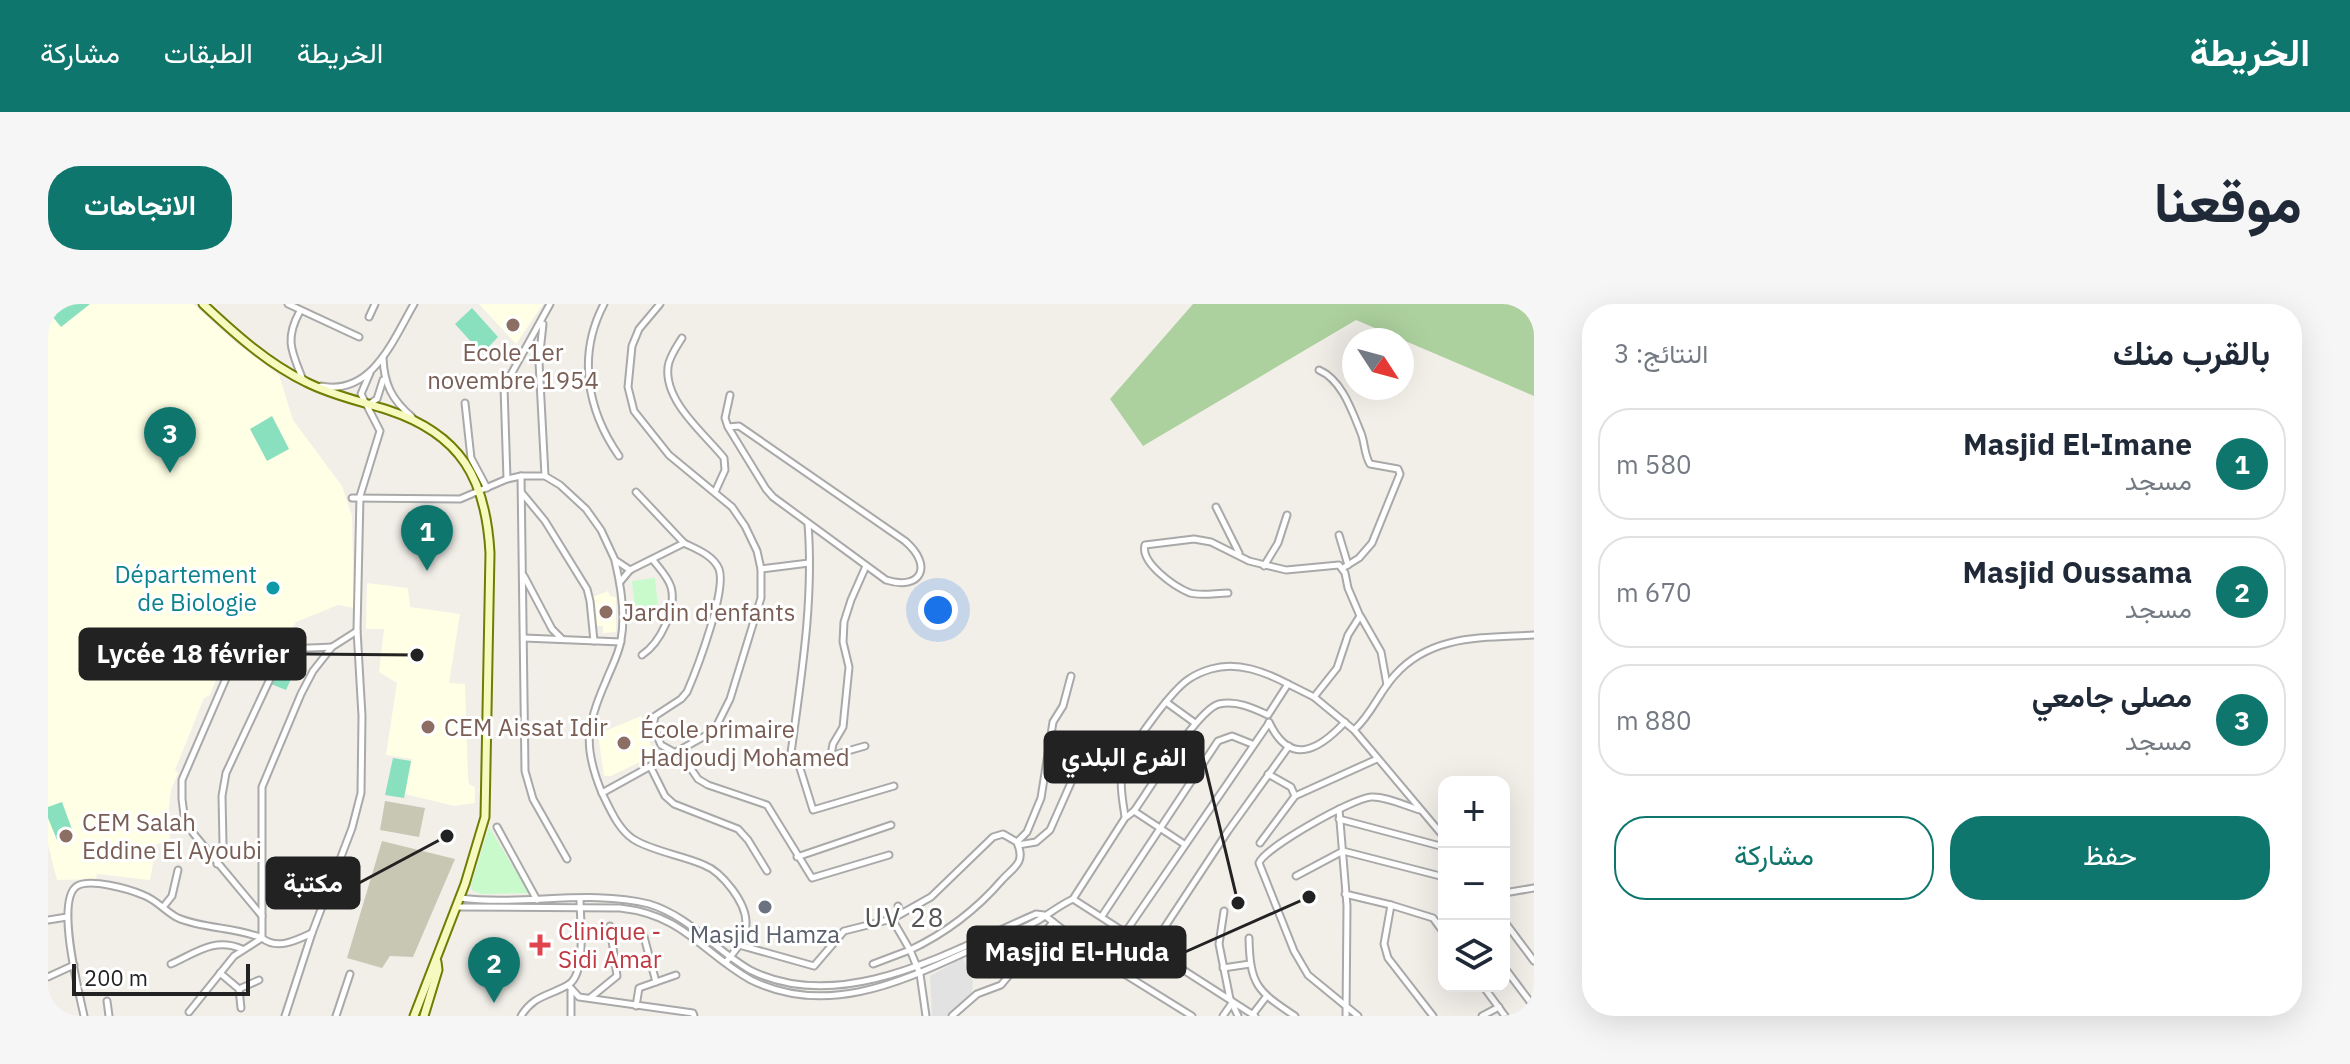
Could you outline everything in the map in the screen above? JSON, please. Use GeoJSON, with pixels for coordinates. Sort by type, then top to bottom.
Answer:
{"type":"FeatureCollection","features":[{"type":"Feature","properties":{"kind":"street"},"geometry":{"type":"LineString","coordinates":[[203,304],[239,337],[306,383],[416,420]]}},
{"type":"Feature","properties":{"kind":"street"},"geometry":{"type":"LineString","coordinates":[[288,304],[359,337]]}},
{"type":"Feature","properties":{"kind":"street"},"geometry":{"type":"LineString","coordinates":[[369,317],[375,304]]}},
{"type":"Feature","properties":{"kind":"street"},"geometry":{"type":"LineString","coordinates":[[306,383],[341,388],[356,383],[370,373],[414,304]]}},
{"type":"Feature","properties":{"kind":"street"},"geometry":{"type":"LineString","coordinates":[[507,479],[504,387],[550,304]]}},
{"type":"Feature","properties":{"kind":"street"},"geometry":{"type":"LineString","coordinates":[[604,304],[587,352],[589,380],[595,410],[619,456]]}},
{"type":"Feature","properties":{"kind":"street"},"geometry":{"type":"LineString","coordinates":[[602,793],[714,731],[721,720],[758,614],[761,569],[757,551],[745,526],[732,507],[669,455],[634,411],[628,387],[632,346],[639,329],[660,304]]}},
{"type":"Feature","properties":{"kind":"street"},"geometry":{"type":"LineString","coordinates":[[300,311],[292,326],[289,346],[306,383]]}},
{"type":"Feature","properties":{"kind":"street"},"geometry":{"type":"LineString","coordinates":[[545,315],[539,362],[545,476]]}},
{"type":"Feature","properties":{"kind":"street"},"geometry":{"type":"LineString","coordinates":[[682,338],[667,368],[670,382],[678,404],[724,458],[725,470],[715,492]]}},
{"type":"Feature","properties":{"kind":"street"},"geometry":{"type":"LineString","coordinates":[[368,404],[379,396],[383,357]]}},
{"type":"Feature","properties":{"kind":"street"},"geometry":{"type":"LineString","coordinates":[[1319,370],[1336,382],[1361,434],[1370,464],[1400,471],[1372,543],[1367,551],[1345,567]]}},
{"type":"Feature","properties":{"kind":"street"},"geometry":{"type":"LineString","coordinates":[[285,1016],[312,933],[352,828],[361,793],[362,716],[357,630],[360,496],[380,431],[361,394],[370,373]]}},
{"type":"Feature","properties":{"kind":"street"},"geometry":{"type":"LineString","coordinates":[[383,374],[395,400],[416,420],[439,434],[460,455],[484,490]]}},
{"type":"Feature","properties":{"kind":"street"},"geometry":{"type":"LineString","coordinates":[[728,427],[739,426],[905,541],[920,557],[922,568],[912,579],[894,582],[866,566],[766,489],[728,427],[725,418],[730,395]]}},
{"type":"Feature","properties":{"kind":"street"},"geometry":{"type":"LineString","coordinates":[[414,1016],[457,907],[485,817],[490,553],[484,490],[471,458],[465,403]]}},
{"type":"Feature","properties":{"kind":"street"},"geometry":{"type":"LineString","coordinates":[[521,476],[525,771],[533,799],[567,859]]}},
{"type":"Feature","properties":{"kind":"street"},"geometry":{"type":"LineString","coordinates":[[352,498],[460,499],[507,479],[545,476],[586,509],[601,530],[615,560],[623,601],[621,642],[593,710],[591,767],[622,829],[632,839],[707,866],[725,881],[741,906],[746,923],[739,945],[726,962]]}},
{"type":"Feature","properties":{"kind":"street"},"geometry":{"type":"LineString","coordinates":[[522,492],[545,521],[587,589],[594,641]]}},
{"type":"Feature","properties":{"kind":"street"},"geometry":{"type":"LineString","coordinates":[[636,492],[684,543],[706,554],[721,577],[709,631],[687,692],[681,699],[660,710],[653,721],[661,745],[683,757],[698,779],[708,785],[767,805],[812,878],[889,855]]}},
{"type":"Feature","properties":{"kind":"street"},"geometry":{"type":"LineString","coordinates":[[1216,507],[1240,555]]}},
{"type":"Feature","properties":{"kind":"street"},"geometry":{"type":"LineString","coordinates":[[1264,566],[1278,543],[1287,515]]}},
{"type":"Feature","properties":{"kind":"street"},"geometry":{"type":"LineString","coordinates":[[791,753],[803,660],[809,563],[808,523]]}},
{"type":"Feature","properties":{"kind":"street"},"geometry":{"type":"LineString","coordinates":[[1339,535],[1360,616],[1381,652],[1387,687]]}},
{"type":"Feature","properties":{"kind":"street"},"geometry":{"type":"LineString","coordinates":[[1228,593],[1188,592],[1147,562],[1143,549],[1145,545],[1194,539],[1264,566],[1286,570],[1335,564],[1345,567]]}},
{"type":"Feature","properties":{"kind":"street"},"geometry":{"type":"LineString","coordinates":[[620,582],[630,570],[684,543]]}},
{"type":"Feature","properties":{"kind":"street"},"geometry":{"type":"LineString","coordinates":[[615,560],[630,570]]}},
{"type":"Feature","properties":{"kind":"street"},"geometry":{"type":"LineString","coordinates":[[642,655],[659,640],[672,598],[669,582],[653,560]]}},
{"type":"Feature","properties":{"kind":"street"},"geometry":{"type":"LineString","coordinates":[[761,569],[809,563]]}},
{"type":"Feature","properties":{"kind":"street"},"geometry":{"type":"LineString","coordinates":[[831,755],[833,744],[843,727],[849,667],[843,642],[844,622],[866,566]]}},
{"type":"Feature","properties":{"kind":"street"},"geometry":{"type":"LineString","coordinates":[[523,573],[552,629],[563,640]]}},
{"type":"Feature","properties":{"kind":"street"},"geometry":{"type":"LineString","coordinates":[[1314,697],[1337,668],[1348,635],[1360,616]]}},
{"type":"Feature","properties":{"kind":"street"},"geometry":{"type":"LineString","coordinates":[[262,938],[262,787],[313,671],[332,647],[357,630]]}},
{"type":"Feature","properties":{"kind":"street"},"geometry":{"type":"LineString","coordinates":[[1354,730],[1371,713],[1387,687],[1410,661],[1440,644],[1453,640],[1534,635]]}},
{"type":"Feature","properties":{"kind":"street"},"geometry":{"type":"LineString","coordinates":[[524,638],[621,642]]}},
{"type":"Feature","properties":{"kind":"street"},"geometry":{"type":"LineString","coordinates":[[262,917],[193,833],[184,815],[182,780],[227,676],[237,664],[270,649],[332,647]]}},
{"type":"Feature","properties":{"kind":"street"},"geometry":{"type":"LineString","coordinates":[[217,864],[223,844],[222,796],[226,773],[284,649]]}},
{"type":"Feature","properties":{"kind":"street"},"geometry":{"type":"LineString","coordinates":[[1125,818],[1123,767],[1166,702],[1188,679],[1213,668],[1246,667],[1314,697],[1345,722],[1438,830]]}},
{"type":"Feature","properties":{"kind":"street"},"geometry":{"type":"LineString","coordinates":[[1017,844],[1027,832],[1041,798],[1053,722],[1063,706],[1071,676]]}},
{"type":"Feature","properties":{"kind":"street"},"geometry":{"type":"LineString","coordinates":[[1288,684],[1268,715],[1278,739],[1289,746],[1311,750],[1325,743],[1345,722]]}},
{"type":"Feature","properties":{"kind":"street"},"geometry":{"type":"LineString","coordinates":[[1166,702],[1195,723]]}},
{"type":"Feature","properties":{"kind":"street"},"geometry":{"type":"LineString","coordinates":[[1044,915],[1073,899],[1125,818],[1134,811],[1195,723],[1216,704],[1232,703],[1268,715]]}},
{"type":"Feature","properties":{"kind":"street"},"geometry":{"type":"LineString","coordinates":[[1105,962],[1269,723]]}},
{"type":"Feature","properties":{"kind":"street"},"geometry":{"type":"LineString","coordinates":[[1102,916],[1218,741],[1232,736],[1252,744]]}},
{"type":"Feature","properties":{"kind":"street"},"geometry":{"type":"LineString","coordinates":[[865,746],[799,765],[813,810],[894,786]]}},
{"type":"Feature","properties":{"kind":"street"},"geometry":{"type":"LineString","coordinates":[[1151,948],[1208,860],[1289,746]]}},
{"type":"Feature","properties":{"kind":"street"},"geometry":{"type":"LineString","coordinates":[[1260,843],[1295,796],[1377,759]]}},
{"type":"Feature","properties":{"kind":"street"},"geometry":{"type":"LineString","coordinates":[[650,766],[665,796],[674,804],[738,829],[767,871]]}},
{"type":"Feature","properties":{"kind":"street"},"geometry":{"type":"LineString","coordinates":[[1017,844],[1036,842],[1050,830],[1077,769]]}},
{"type":"Feature","properties":{"kind":"street"},"geometry":{"type":"LineString","coordinates":[[1268,774],[1291,787],[1295,796]]}},
{"type":"Feature","properties":{"kind":"street"},"geometry":{"type":"LineString","coordinates":[[1358,1016],[1308,975],[1294,951],[1259,863],[1262,854],[1339,808],[1370,797],[1423,811]]}},
{"type":"Feature","properties":{"kind":"street"},"geometry":{"type":"LineString","coordinates":[[1339,808],[1347,906],[1346,1016]]}},
{"type":"Feature","properties":{"kind":"street"},"geometry":{"type":"LineString","coordinates":[[1134,811],[1184,844]]}},
{"type":"Feature","properties":{"kind":"street"},"geometry":{"type":"LineString","coordinates":[[1339,819],[1438,845]]}},
{"type":"Feature","properties":{"kind":"street"},"geometry":{"type":"LineString","coordinates":[[797,857],[891,825]]}},
{"type":"Feature","properties":{"kind":"street"},"geometry":{"type":"LineString","coordinates":[[497,827],[537,900]]}},
{"type":"Feature","properties":{"kind":"street"},"geometry":{"type":"LineString","coordinates":[[739,945],[814,966],[844,931],[854,926],[892,919],[931,897],[977,849],[993,837],[1003,834],[1017,844],[1021,854],[1019,861],[973,905],[910,950],[873,964]]}},
{"type":"Feature","properties":{"kind":"street"},"geometry":{"type":"LineString","coordinates":[[1296,876],[1343,851],[1438,875]]}},
{"type":"Feature","properties":{"kind":"street"},"geometry":{"type":"LineString","coordinates":[[164,906],[172,896],[178,870]]}},
{"type":"Feature","properties":{"kind":"street"},"geometry":{"type":"LineString","coordinates":[[84,1016],[67,917],[70,893],[84,883],[144,895],[164,906],[175,917],[262,938],[269,944],[287,943],[312,933]]}},
{"type":"Feature","properties":{"kind":"street"},"geometry":{"type":"LineString","coordinates":[[1510,892],[1534,888]]}},
{"type":"Feature","properties":{"kind":"street"},"geometry":{"type":"LineString","coordinates":[[1344,894],[1433,918],[1438,925]]}},
{"type":"Feature","properties":{"kind":"street"},"geometry":{"type":"LineString","coordinates":[[460,898],[623,900],[660,908],[696,929],[750,970],[776,982],[819,991],[874,983],[919,971]]}},
{"type":"Feature","properties":{"kind":"street"},"geometry":{"type":"LineString","coordinates":[[571,1016],[569,988],[580,965],[580,899]]}},
{"type":"Feature","properties":{"kind":"street"},"geometry":{"type":"LineString","coordinates":[[1073,899],[1254,1015],[1266,997]]}},
{"type":"Feature","properties":{"kind":"street"},"geometry":{"type":"LineString","coordinates":[[1391,905],[1384,944],[1388,958],[1433,1016]]}},
{"type":"Feature","properties":{"kind":"street"},"geometry":{"type":"LineString","coordinates":[[898,906],[901,913]]}},
{"type":"Feature","properties":{"kind":"street"},"geometry":{"type":"LineString","coordinates":[[457,907],[620,908],[657,916],[689,933],[752,981],[775,991],[821,999],[878,990],[1036,914],[1044,915],[1105,962],[1192,1016]]}},
{"type":"Feature","properties":{"kind":"street"},"geometry":{"type":"LineString","coordinates":[[1224,911],[1219,944],[1230,1000],[1238,1016]]}},
{"type":"Feature","properties":{"kind":"street"},"geometry":{"type":"LineString","coordinates":[[48,920],[67,917]]}},
{"type":"Feature","properties":{"kind":"street"},"geometry":{"type":"LineString","coordinates":[[892,919],[919,971],[926,1016]]}},
{"type":"Feature","properties":{"kind":"street"},"geometry":{"type":"LineString","coordinates":[[952,1016],[977,994],[1001,985],[1053,922]]}},
{"type":"Feature","properties":{"kind":"street"},"geometry":{"type":"LineString","coordinates":[[589,998],[617,976],[610,926]]}},
{"type":"Feature","properties":{"kind":"street"},"geometry":{"type":"LineString","coordinates":[[1510,929],[1534,961]]}},
{"type":"Feature","properties":{"kind":"street"},"geometry":{"type":"LineString","coordinates":[[643,933],[656,982]]}},
{"type":"Feature","properties":{"kind":"street"},"geometry":{"type":"LineString","coordinates":[[189,1012],[242,949],[262,938]]}},
{"type":"Feature","properties":{"kind":"street"},"geometry":{"type":"LineString","coordinates":[[1249,938],[1250,964],[1255,981],[1266,997],[1295,1016]]}},
{"type":"Feature","properties":{"kind":"street"},"geometry":{"type":"LineString","coordinates":[[171,964],[220,944],[242,949]]}},
{"type":"Feature","properties":{"kind":"street"},"geometry":{"type":"LineString","coordinates":[[424,1016],[438,970],[437,962]]}},
{"type":"Feature","properties":{"kind":"street"},"geometry":{"type":"LineString","coordinates":[[1223,968],[1250,964]]}},
{"type":"Feature","properties":{"kind":"street"},"geometry":{"type":"LineString","coordinates":[[48,977],[74,965]]}},
{"type":"Feature","properties":{"kind":"street"},"geometry":{"type":"LineString","coordinates":[[220,973],[239,989],[241,1008]]}},
{"type":"Feature","properties":{"kind":"street"},"geometry":{"type":"LineString","coordinates":[[336,1016],[350,974]]}},
{"type":"Feature","properties":{"kind":"street"},"geometry":{"type":"LineString","coordinates":[[636,1006],[639,988],[676,975]]}},
{"type":"Feature","properties":{"kind":"street"},"geometry":{"type":"LineString","coordinates":[[1510,975],[1534,1007]]}},
{"type":"Feature","properties":{"kind":"street"},"geometry":{"type":"LineString","coordinates":[[239,989],[259,980]]}},
{"type":"Feature","properties":{"kind":"street"},"geometry":{"type":"LineString","coordinates":[[569,988],[579,997],[693,1013],[694,1016]]}},
{"type":"Feature","properties":{"kind":"street"},"geometry":{"type":"LineString","coordinates":[[521,1016],[539,998],[569,988]]}},
{"type":"Feature","properties":{"kind":"street"},"geometry":{"type":"LineString","coordinates":[[1488,992],[1505,1016]]}},
{"type":"Feature","properties":{"kind":"street"},"geometry":{"type":"LineString","coordinates":[[1223,1016],[1230,1000]]}},
{"type":"Feature","properties":{"kind":"street"},"geometry":{"type":"LineString","coordinates":[[107,1001],[109,1016]]}},
{"type":"Feature","properties":{"kind":"street"},"geometry":{"type":"LineString","coordinates":[[1482,1016],[1499,1007]]}},
{"type":"Feature","properties":{"kind":"shaded area"},"geometry":{"type":"Polygon","coordinates":[[[48,304],[193,304],[235,342],[279,375],[293,420],[342,486],[352,516],[354,608],[338,605],[296,622],[283,642],[259,645],[222,664],[210,695],[204,698],[175,770],[178,773],[171,790],[168,816],[170,839],[153,846],[156,848],[150,880],[97,874],[96,879],[57,880],[48,845],[48,304]]]}},
{"type":"Feature","properties":{"kind":"shaded area","name":"Ecole 1er novembre 1954"},"geometry":{"type":"Polygon","coordinates":[[[479,304],[543,304],[516,344],[479,304]]]}},
{"type":"Feature","properties":{"kind":"shaded area"},"geometry":{"type":"Polygon","coordinates":[[[367,583],[408,588],[410,607],[460,614],[449,683],[465,684],[468,777],[469,784],[475,787],[475,803],[454,806],[405,794],[412,759],[386,755],[397,683],[379,672],[384,629],[366,629],[367,583]]]}},
{"type":"Feature","properties":{"kind":"shaded area","name":"Jardin d'enfants"},"geometry":{"type":"Polygon","coordinates":[[[608,591],[610,596],[616,597],[616,632],[603,633],[603,626],[596,626],[593,597],[608,591]]]}},
{"type":"Feature","properties":{"kind":"shaded area","name":"École primaire Hadjoudj Mohamed"},"geometry":{"type":"Polygon","coordinates":[[[641,716],[654,755],[611,776],[604,776],[598,734],[641,716]]]}},
{"type":"Feature","properties":{"kind":"shaded area"},"geometry":{"type":"Polygon","coordinates":[[[385,801],[425,808],[419,837],[380,830],[385,801]]]}},
{"type":"Feature","properties":{"kind":"shaded area"},"geometry":{"type":"Polygon","coordinates":[[[382,841],[455,859],[413,957],[390,956],[382,968],[347,958],[382,841]]]}},
{"type":"Feature","properties":{"kind":"shaded area"},"geometry":{"type":"Polygon","coordinates":[[[963,958],[973,981],[972,993],[948,1016],[932,1016],[930,976],[963,958]]]}},
{"type":"Feature","properties":{"kind":"green space"},"geometry":{"type":"Polygon","coordinates":[[[55,304],[90,304],[61,327],[48,311],[55,304]]]}},
{"type":"Feature","properties":{"kind":"green space"},"geometry":{"type":"Polygon","coordinates":[[[1193,304],[1534,304],[1534,396],[1414,345],[1414,328],[1375,328],[1356,320],[1143,446],[1110,399],[1193,304]]]}},
{"type":"Feature","properties":{"kind":"green space"},"geometry":{"type":"Polygon","coordinates":[[[472,308],[498,337],[482,354],[455,324],[472,308]]]}},
{"type":"Feature","properties":{"kind":"green space"},"geometry":{"type":"Polygon","coordinates":[[[272,416],[289,449],[267,461],[250,429],[272,416]]]}},
{"type":"Feature","properties":{"kind":"green space"},"geometry":{"type":"Polygon","coordinates":[[[655,578],[659,617],[636,620],[632,581],[655,578]]]}},
{"type":"Feature","properties":{"kind":"green space"},"geometry":{"type":"Polygon","coordinates":[[[285,655],[302,655],[286,690],[271,684],[285,655]]]}},
{"type":"Feature","properties":{"kind":"green space"},"geometry":{"type":"Polygon","coordinates":[[[393,758],[411,761],[404,798],[385,795],[393,758]]]}},
{"type":"Feature","properties":{"kind":"green space"},"geometry":{"type":"Polygon","coordinates":[[[62,802],[74,835],[57,840],[48,818],[48,807],[62,802]]]}},
{"type":"Feature","properties":{"kind":"green space"},"geometry":{"type":"Polygon","coordinates":[[[489,827],[529,893],[481,894],[472,890],[489,827]]]}},
{"type":"Feature","properties":{"kind":"place","name":"Ecole 1er novembre 1954"},"geometry":{"type":"Point","coordinates":[513,325]}},
{"type":"Feature","properties":{"kind":"place","name":"مصلى جامعي"},"geometry":{"type":"Point","coordinates":[170,473]}},
{"type":"Feature","properties":{"kind":"place","name":"Masjid El-Imane"},"geometry":{"type":"Point","coordinates":[427,571]}},
{"type":"Feature","properties":{"kind":"place","name":"Département de Biologie"},"geometry":{"type":"Point","coordinates":[273,588]}},
{"type":"Feature","properties":{"kind":"place","name":"Jardin d'enfants"},"geometry":{"type":"Point","coordinates":[606,612]}},
{"type":"Feature","properties":{"kind":"place","name":"Lycée 18 février"},"geometry":{"type":"Point","coordinates":[417,655]}},
{"type":"Feature","properties":{"kind":"place","name":"CEM Aissat Idir"},"geometry":{"type":"Point","coordinates":[428,727]}},
{"type":"Feature","properties":{"kind":"place","name":"École primaire Hadjoudj Mohamed"},"geometry":{"type":"Point","coordinates":[624,743]}},
{"type":"Feature","properties":{"kind":"place","name":"CEM Salah Eddine El Ayoubi"},"geometry":{"type":"Point","coordinates":[66,836]}},
{"type":"Feature","properties":{"kind":"place","name":"مكتبة"},"geometry":{"type":"Point","coordinates":[447,836]}},
{"type":"Feature","properties":{"kind":"place","name":"Masjid El-Huda"},"geometry":{"type":"Point","coordinates":[1309,897]}},
{"type":"Feature","properties":{"kind":"place","name":"الفرع البلدي"},"geometry":{"type":"Point","coordinates":[1238,903]}},
{"type":"Feature","properties":{"kind":"place","name":"Masjid Hamza"},"geometry":{"type":"Point","coordinates":[765,907]}},
{"type":"Feature","properties":{"kind":"place","name":"Clinique - Sidi Amar"},"geometry":{"type":"Point","coordinates":[540,945]}},
{"type":"Feature","properties":{"kind":"place","name":"Masjid Oussama"},"geometry":{"type":"Point","coordinates":[494,1003]}},
{"type":"Feature","properties":{"kind":"district","name":"UV 28"},"geometry":{"type":"Point","coordinates":[905,917]}}]}
